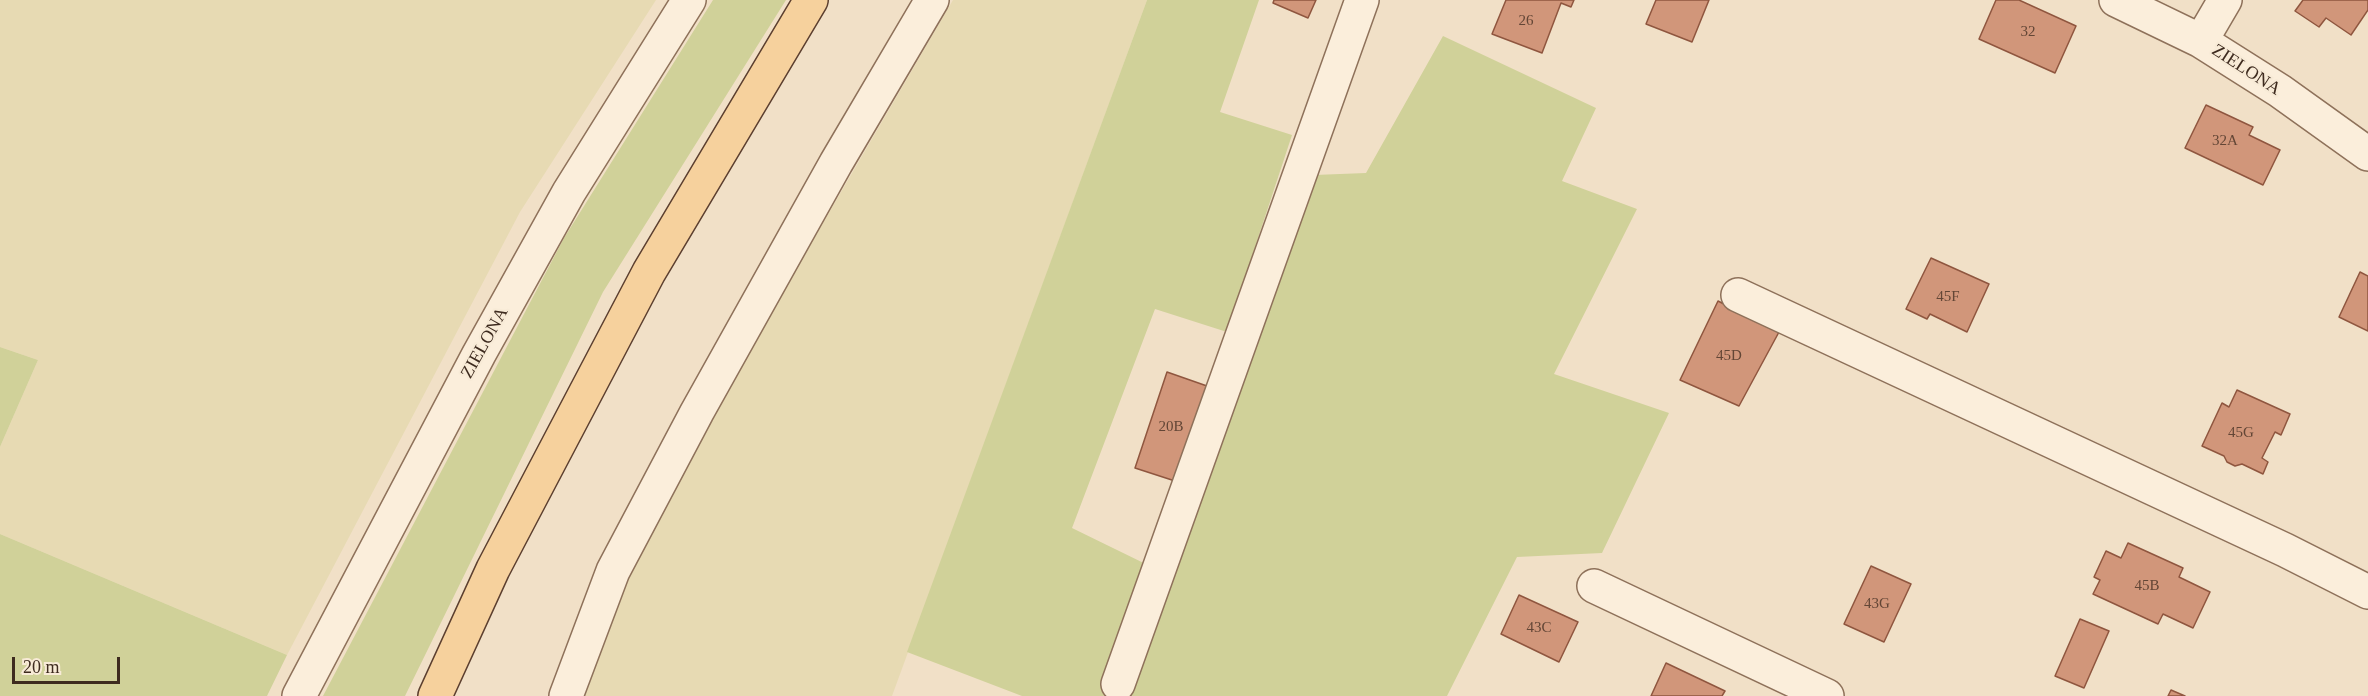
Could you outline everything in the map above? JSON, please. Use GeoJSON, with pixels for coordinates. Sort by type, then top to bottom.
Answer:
{"type":"FeatureCollection","features":[{"type":"Feature","properties":{"kind":"main road"},"geometry":{"type":"LineString","coordinates":[[435,696],[493,570],[649,272],[811,0]]}},
{"type":"Feature","properties":{"kind":"street","name":"ZIELONA"},"geometry":{"type":"LineString","coordinates":[[299,696],[484,344],[569,192],[688,0]]}},
{"type":"Feature","properties":{"kind":"street"},"geometry":{"type":"LineString","coordinates":[[566,696],[618,560],[697,412],[824,184],[932,0]]}},
{"type":"Feature","properties":{"kind":"street"},"geometry":{"type":"LineString","coordinates":[[1118,684],[1362,0]]}},
{"type":"Feature","properties":{"kind":"street","name":"ZIELONA"},"geometry":{"type":"LineString","coordinates":[[2116,0],[2201,40],[2280,91],[2368,154]]}},
{"type":"Feature","properties":{"kind":"street"},"geometry":{"type":"LineString","coordinates":[[2201,40],[2225,0]]}},
{"type":"Feature","properties":{"kind":"street"},"geometry":{"type":"LineString","coordinates":[[1737,295],[2274,545],[2368,592]]}},
{"type":"Feature","properties":{"kind":"street"},"geometry":{"type":"LineString","coordinates":[[1594,586],[1827,696]]}},
{"type":"Feature","properties":{"kind":"shaded area"},"geometry":{"type":"Polygon","coordinates":[[[0,0],[656,0],[520,212],[287,655],[0,534],[0,447],[38,360],[0,347],[0,0]]]}},
{"type":"Feature","properties":{"kind":"shaded area"},"geometry":{"type":"Polygon","coordinates":[[[953,0],[1147,0],[892,696],[584,696],[624,587],[757,336],[953,0]]]}},
{"type":"Feature","properties":{"kind":"green space"},"geometry":{"type":"Polygon","coordinates":[[[713,0],[786,0],[603,292],[405,696],[323,696],[564,238],[713,0]]]}},
{"type":"Feature","properties":{"kind":"green space"},"geometry":{"type":"Polygon","coordinates":[[[1147,0],[1259,0],[1220,112],[1292,135],[1227,332],[1155,309],[1072,528],[1158,570],[1314,175],[1366,173],[1443,36],[1596,108],[1562,181],[1637,209],[1554,374],[1669,413],[1602,553],[1517,557],[1447,696],[1022,696],[907,652],[1147,0]]]}},
{"type":"Feature","properties":{"kind":"green space"},"geometry":{"type":"Polygon","coordinates":[[[0,347],[38,360],[0,447],[0,347]]]}},
{"type":"Feature","properties":{"kind":"green space"},"geometry":{"type":"Polygon","coordinates":[[[0,534],[287,655],[267,696],[0,696],[0,534]]]}},
{"type":"Feature","properties":{"kind":"building"},"geometry":{"type":"Polygon","coordinates":[[[1274,0],[1316,0],[1308,18],[1273,3],[1274,0]]]}},
{"type":"Feature","properties":{"kind":"building"},"geometry":{"type":"Polygon","coordinates":[[[1506,0],[1574,0],[1571,7],[1561,3],[1542,53],[1492,34],[1506,0]]]}},
{"type":"Feature","properties":{"kind":"building"},"geometry":{"type":"Polygon","coordinates":[[[1656,0],[1709,0],[1692,42],[1646,24],[1656,0]]]}},
{"type":"Feature","properties":{"kind":"building"},"geometry":{"type":"Polygon","coordinates":[[[1996,0],[2019,0],[2076,26],[2055,73],[1979,39],[1996,0]]]}},
{"type":"Feature","properties":{"kind":"building"},"geometry":{"type":"Polygon","coordinates":[[[2303,0],[2368,0],[2368,10],[2351,35],[2326,18],[2319,27],[2295,11],[2303,0]]]}},
{"type":"Feature","properties":{"kind":"building"},"geometry":{"type":"Polygon","coordinates":[[[2206,105],[2253,127],[2249,135],[2280,150],[2263,185],[2185,148],[2206,105]]]}},
{"type":"Feature","properties":{"kind":"building"},"geometry":{"type":"Polygon","coordinates":[[[1931,258],[1989,284],[1967,332],[1930,314],[1927,319],[1906,309],[1931,258]]]}},
{"type":"Feature","properties":{"kind":"building"},"geometry":{"type":"Polygon","coordinates":[[[2360,272],[2368,276],[2368,331],[2339,317],[2360,272]]]}},
{"type":"Feature","properties":{"kind":"building"},"geometry":{"type":"Polygon","coordinates":[[[1718,301],[1779,332],[1739,406],[1680,380],[1718,301]]]}},
{"type":"Feature","properties":{"kind":"building"},"geometry":{"type":"Polygon","coordinates":[[[1167,372],[1207,386],[1175,481],[1135,468],[1167,372]]]}},
{"type":"Feature","properties":{"kind":"building"},"geometry":{"type":"Polygon","coordinates":[[[2237,390],[2290,414],[2281,435],[2275,432],[2262,458],[2268,462],[2263,474],[2242,464],[2235,466],[2227,462],[2224,456],[2202,446],[2222,403],[2229,407],[2237,390]]]}},
{"type":"Feature","properties":{"kind":"building"},"geometry":{"type":"Polygon","coordinates":[[[2128,543],[2183,568],[2179,577],[2210,592],[2193,628],[2163,614],[2158,624],[2093,594],[2100,580],[2094,577],[2106,551],[2121,558],[2128,543]]]}},
{"type":"Feature","properties":{"kind":"building"},"geometry":{"type":"Polygon","coordinates":[[[1871,566],[1911,584],[1884,642],[1844,624],[1871,566]]]}},
{"type":"Feature","properties":{"kind":"building"},"geometry":{"type":"Polygon","coordinates":[[[1519,595],[1578,622],[1559,662],[1501,634],[1519,595]]]}},
{"type":"Feature","properties":{"kind":"building"},"geometry":{"type":"Polygon","coordinates":[[[2080,619],[2109,631],[2084,688],[2055,676],[2080,619]]]}},
{"type":"Feature","properties":{"kind":"building"},"geometry":{"type":"Polygon","coordinates":[[[1666,663],[1725,691],[1722,696],[1651,696],[1666,663]]]}},
{"type":"Feature","properties":{"kind":"building"},"geometry":{"type":"Polygon","coordinates":[[[2171,690],[2185,696],[2168,696],[2171,690]]]}}]}
